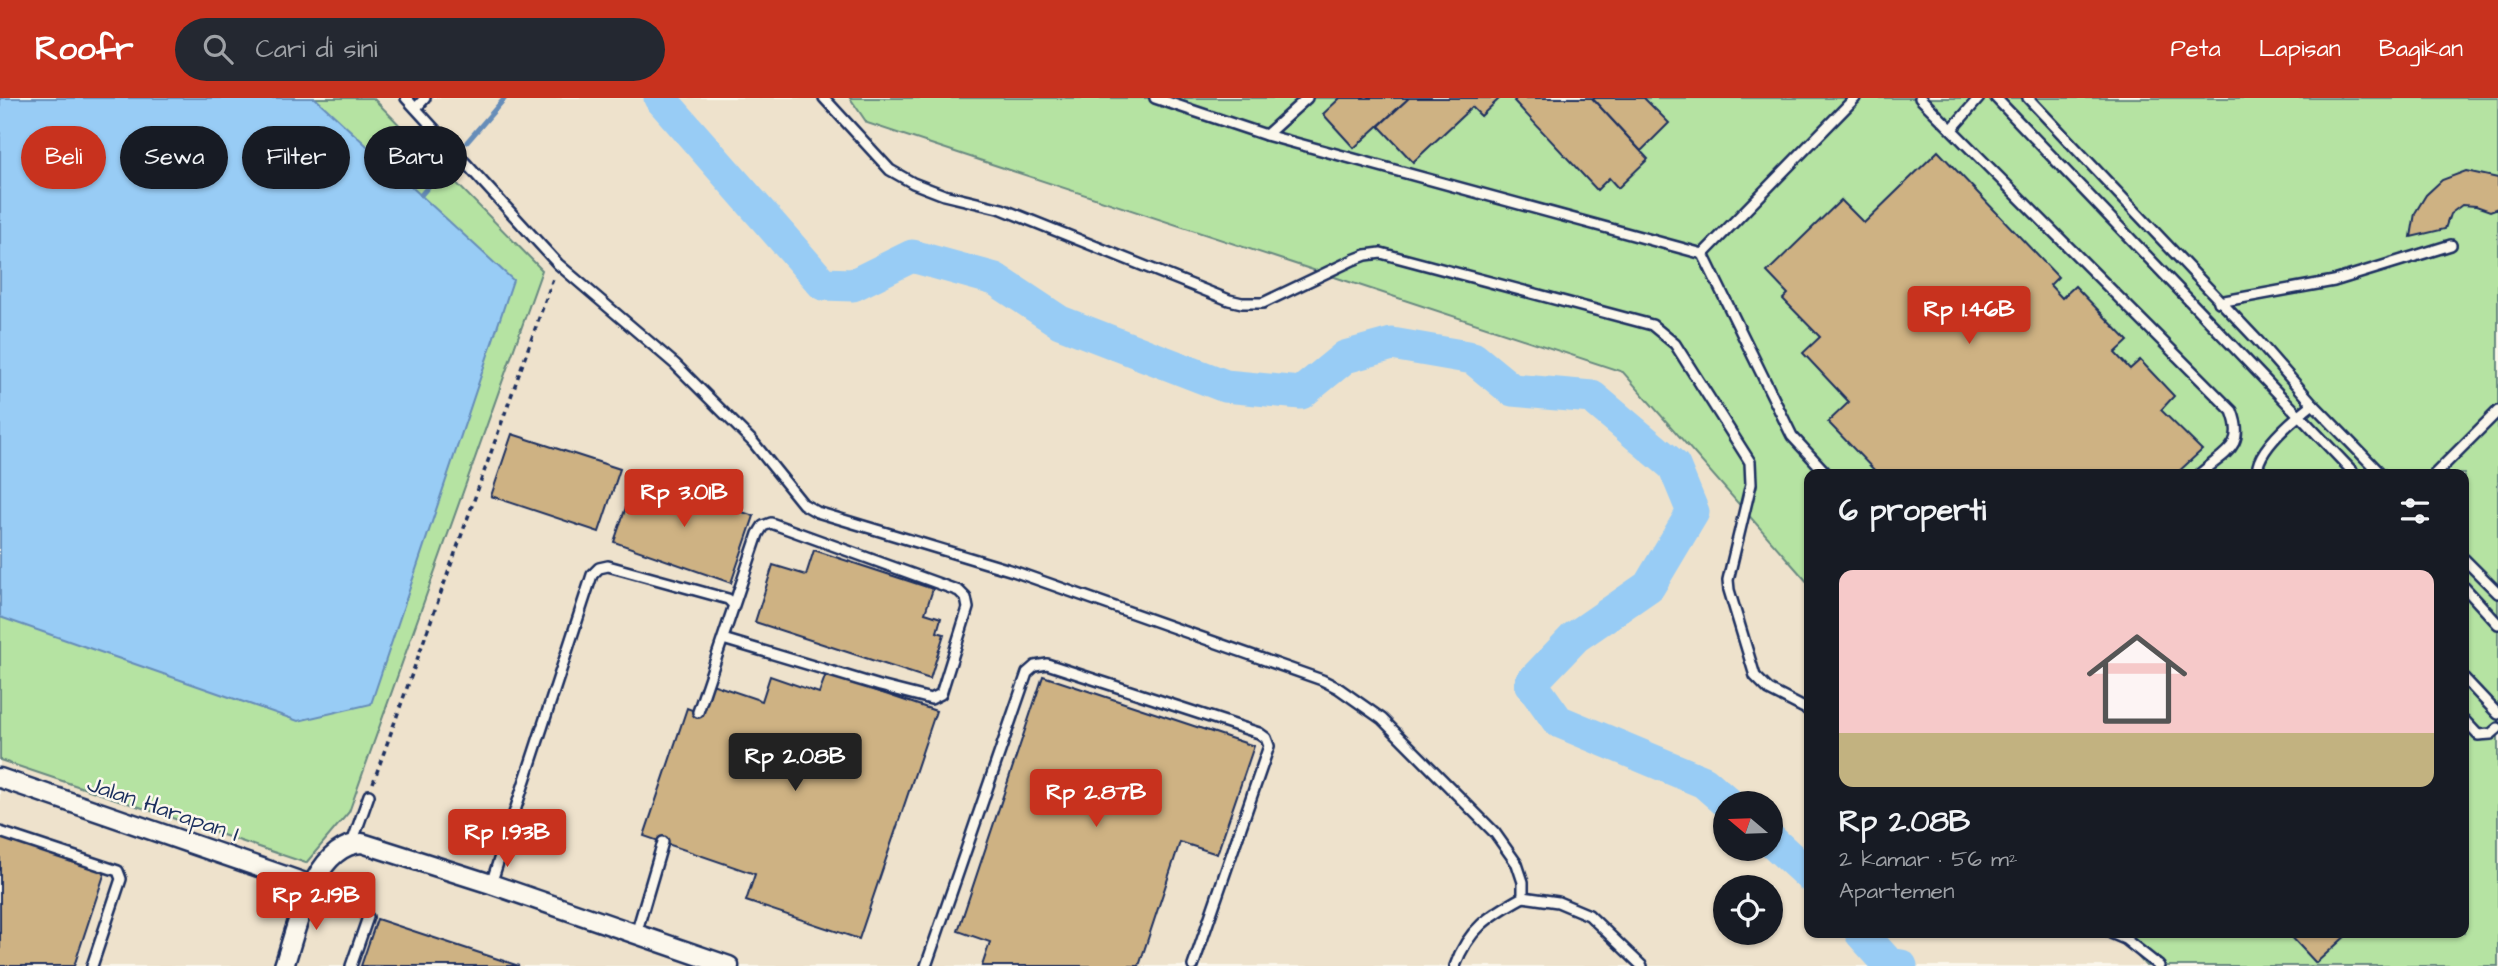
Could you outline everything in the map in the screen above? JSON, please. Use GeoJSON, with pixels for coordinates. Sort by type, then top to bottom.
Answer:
{"type":"FeatureCollection","features":[{"type":"Feature","properties":{"kind":"street","name":"Jalan Harapan I"},"geometry":{"type":"LineString","coordinates":[[0,778],[311,886]]}},
{"type":"Feature","properties":{"kind":"street"},"geometry":{"type":"LineString","coordinates":[[284,966],[311,886],[328,861],[352,843],[374,845],[729,966]]}},
{"type":"Feature","properties":{"kind":"lane"},"geometry":{"type":"LineString","coordinates":[[406,98],[558,264],[675,364],[753,442],[803,504],[817,512],[1013,571],[1322,680],[1338,688],[1382,719],[1495,833],[1517,864],[1523,881],[1523,897]]}},
{"type":"Feature","properties":{"kind":"lane"},"geometry":{"type":"LineString","coordinates":[[416,108],[425,98]]}},
{"type":"Feature","properties":{"kind":"lane"},"geometry":{"type":"LineString","coordinates":[[824,98],[890,170],[913,183],[944,195],[1002,209],[1242,303],[1263,303],[1353,260],[1381,253],[1652,325],[1675,344],[1750,462],[1751,484],[1728,580],[1729,590],[1755,676],[1769,690],[1804,708]]}},
{"type":"Feature","properties":{"kind":"lane"},"geometry":{"type":"LineString","coordinates":[[1155,98],[1266,135],[1703,254],[1792,436],[1822,469]]}},
{"type":"Feature","properties":{"kind":"lane"},"geometry":{"type":"LineString","coordinates":[[1266,135],[1307,98]]}},
{"type":"Feature","properties":{"kind":"lane"},"geometry":{"type":"LineString","coordinates":[[1703,254],[1855,98]]}},
{"type":"Feature","properties":{"kind":"lane"},"geometry":{"type":"LineString","coordinates":[[1920,98],[2232,411],[2238,426],[2238,436],[2234,444],[2206,469]]}},
{"type":"Feature","properties":{"kind":"lane"},"geometry":{"type":"LineString","coordinates":[[1952,129],[1979,98]]}},
{"type":"Feature","properties":{"kind":"lane"},"geometry":{"type":"LineString","coordinates":[[1996,98],[2350,469]]}},
{"type":"Feature","properties":{"kind":"lane"},"geometry":{"type":"LineString","coordinates":[[2028,98],[2376,469]]}},
{"type":"Feature","properties":{"kind":"lane"},"geometry":{"type":"LineString","coordinates":[[2219,302],[2334,281],[2451,245]]}},
{"type":"Feature","properties":{"kind":"lane"},"geometry":{"type":"LineString","coordinates":[[2260,469],[2258,466],[2264,451],[2313,404]]}},
{"type":"Feature","properties":{"kind":"lane"},"geometry":{"type":"LineString","coordinates":[[2440,469],[2498,411]]}},
{"type":"Feature","properties":{"kind":"lane"},"geometry":{"type":"LineString","coordinates":[[698,712],[723,639],[733,612],[733,604],[763,526],[771,523],[959,591],[966,598],[968,608],[942,694],[931,699],[723,639]]}},
{"type":"Feature","properties":{"kind":"lane"},"geometry":{"type":"LineString","coordinates":[[2469,564],[2498,593]]}},
{"type":"Feature","properties":{"kind":"lane"},"geometry":{"type":"LineString","coordinates":[[491,884],[592,575],[599,568],[608,566],[728,599],[733,604]]}},
{"type":"Feature","properties":{"kind":"lane"},"geometry":{"type":"LineString","coordinates":[[2469,592],[2498,624]]}},
{"type":"Feature","properties":{"kind":"lane"},"geometry":{"type":"LineString","coordinates":[[926,966],[1027,673],[1035,666],[1047,664],[1259,733],[1266,738],[1269,746],[1193,966]]}},
{"type":"Feature","properties":{"kind":"lane"},"geometry":{"type":"LineString","coordinates":[[2469,683],[2498,714]]}},
{"type":"Feature","properties":{"kind":"lane"},"geometry":{"type":"LineString","coordinates":[[2469,725],[2478,735],[2491,734],[2498,728]]}},
{"type":"Feature","properties":{"kind":"lane"},"geometry":{"type":"LineString","coordinates":[[352,843],[369,795]]}},
{"type":"Feature","properties":{"kind":"lane"},"geometry":{"type":"LineString","coordinates":[[0,832],[118,871],[121,879],[92,966]]}},
{"type":"Feature","properties":{"kind":"lane"},"geometry":{"type":"LineString","coordinates":[[636,934],[663,842]]}},
{"type":"Feature","properties":{"kind":"lane"},"geometry":{"type":"LineString","coordinates":[[1455,966],[1470,933],[1504,907],[1523,897],[1558,902],[1589,915],[1642,966]]}},
{"type":"Feature","properties":{"kind":"lane"},"geometry":{"type":"LineString","coordinates":[[351,966],[368,917]]}},
{"type":"Feature","properties":{"kind":"lane"},"geometry":{"type":"LineString","coordinates":[[2123,938],[2158,966]]}},
{"type":"Feature","properties":{"kind":"path"},"geometry":{"type":"LineString","coordinates":[[369,795],[558,264]]}},
{"type":"Feature","properties":{"kind":"shaded area"},"geometry":{"type":"Polygon","coordinates":[[[0,98],[2498,98],[2498,966],[0,966],[0,98]]]}},
{"type":"Feature","properties":{"kind":"green space"},"geometry":{"type":"Polygon","coordinates":[[[0,98],[373,98],[401,126],[364,126],[364,189],[462,189],[542,270],[349,812],[306,863],[0,760],[0,98]]]}},
{"type":"Feature","properties":{"kind":"green space"},"geometry":{"type":"Polygon","coordinates":[[[850,98],[2498,98],[2498,966],[2146,966],[2121,938],[2469,938],[2469,469],[1804,469],[1804,578],[1623,372],[867,123],[850,98]]]}},
{"type":"Feature","properties":{"kind":"water"},"geometry":{"type":"Polygon","coordinates":[[[0,98],[315,98],[345,126],[242,126],[242,189],[350,189],[350,130],[364,143],[364,189],[414,189],[513,280],[371,704],[298,721],[0,617],[0,98]]]}},
{"type":"Feature","properties":{"kind":"building"},"geometry":{"type":"Polygon","coordinates":[[[1340,98],[1409,98],[1354,148],[1323,114],[1340,98]]]}},
{"type":"Feature","properties":{"kind":"building"},"geometry":{"type":"Polygon","coordinates":[[[1409,98],[1500,98],[1481,116],[1472,107],[1413,162],[1379,126],[1409,98]]]}},
{"type":"Feature","properties":{"kind":"building"},"geometry":{"type":"Polygon","coordinates":[[[1517,98],[1592,98],[1648,159],[1618,188],[1609,178],[1597,190],[1514,101],[1517,98]]]}},
{"type":"Feature","properties":{"kind":"building"},"geometry":{"type":"Polygon","coordinates":[[[1592,98],[1644,98],[1669,123],[1641,151],[1592,98]]]}},
{"type":"Feature","properties":{"kind":"building"},"geometry":{"type":"Polygon","coordinates":[[[1938,151],[2058,277],[2050,285],[2062,298],[2075,286],[2128,341],[2115,353],[2130,369],[2140,360],[2174,396],[2161,410],[2202,450],[2181,469],[1873,469],[1828,422],[1849,402],[1803,353],[1820,337],[1783,299],[1788,294],[1767,272],[1841,200],[1864,223],[1938,151]]]}},
{"type":"Feature","properties":{"kind":"building"},"geometry":{"type":"Polygon","coordinates":[[[2466,171],[2498,178],[2498,208],[2490,211],[2462,205],[2450,214],[2445,229],[2411,237],[2415,213],[2426,195],[2442,180],[2466,171]]]}},
{"type":"Feature","properties":{"kind":"building"},"geometry":{"type":"Polygon","coordinates":[[[512,434],[620,469],[599,532],[491,496],[512,434]]]}},
{"type":"Feature","properties":{"kind":"building"},"geometry":{"type":"Polygon","coordinates":[[[637,475],[754,516],[731,583],[614,542],[637,475]]]}},
{"type":"Feature","properties":{"kind":"building"},"geometry":{"type":"Polygon","coordinates":[[[814,550],[933,589],[925,613],[941,618],[937,632],[944,634],[930,679],[755,622],[773,565],[806,575],[814,550]]]}},
{"type":"Feature","properties":{"kind":"building"},"geometry":{"type":"Polygon","coordinates":[[[826,674],[936,711],[859,939],[746,901],[755,874],[644,836],[687,708],[702,714],[712,684],[762,701],[770,676],[819,693],[826,674]]]}},
{"type":"Feature","properties":{"kind":"building"},"geometry":{"type":"Polygon","coordinates":[[[1043,676],[1254,746],[1217,854],[1180,842],[1139,966],[982,966],[990,942],[958,931],[1043,676]]]}},
{"type":"Feature","properties":{"kind":"building"},"geometry":{"type":"Polygon","coordinates":[[[0,837],[105,872],[74,966],[0,966],[0,837]]]}},
{"type":"Feature","properties":{"kind":"building"},"geometry":{"type":"Polygon","coordinates":[[[377,919],[519,966],[361,966],[377,919]]]}},
{"type":"Feature","properties":{"kind":"building"},"geometry":{"type":"Polygon","coordinates":[[[2293,938],[2344,938],[2316,963],[2293,938]]]}},
{"type":"Feature","properties":{"kind":"waterway"},"geometry":{"type":"LineString","coordinates":[[467,142],[505,98]]}},
{"type":"Feature","properties":{"kind":"waterway"},"geometry":{"type":"LineString","coordinates":[[660,98],[823,284],[853,285],[912,256],[995,279],[1060,322],[1225,386],[1301,393],[1345,357],[1392,344],[1473,358],[1512,390],[1592,397],[1674,466],[1693,512],[1649,586],[1575,637],[1531,683],[1558,721],[1704,782],[1714,791]]}},
{"type":"Feature","properties":{"kind":"waterway"},"geometry":{"type":"LineString","coordinates":[[421,195],[426,189]]}},
{"type":"Feature","properties":{"kind":"waterway"},"geometry":{"type":"LineString","coordinates":[[1783,851],[1804,870]]}},
{"type":"Feature","properties":{"kind":"waterway"},"geometry":{"type":"LineString","coordinates":[[1866,938],[1889,964],[1901,966]]}}]}
